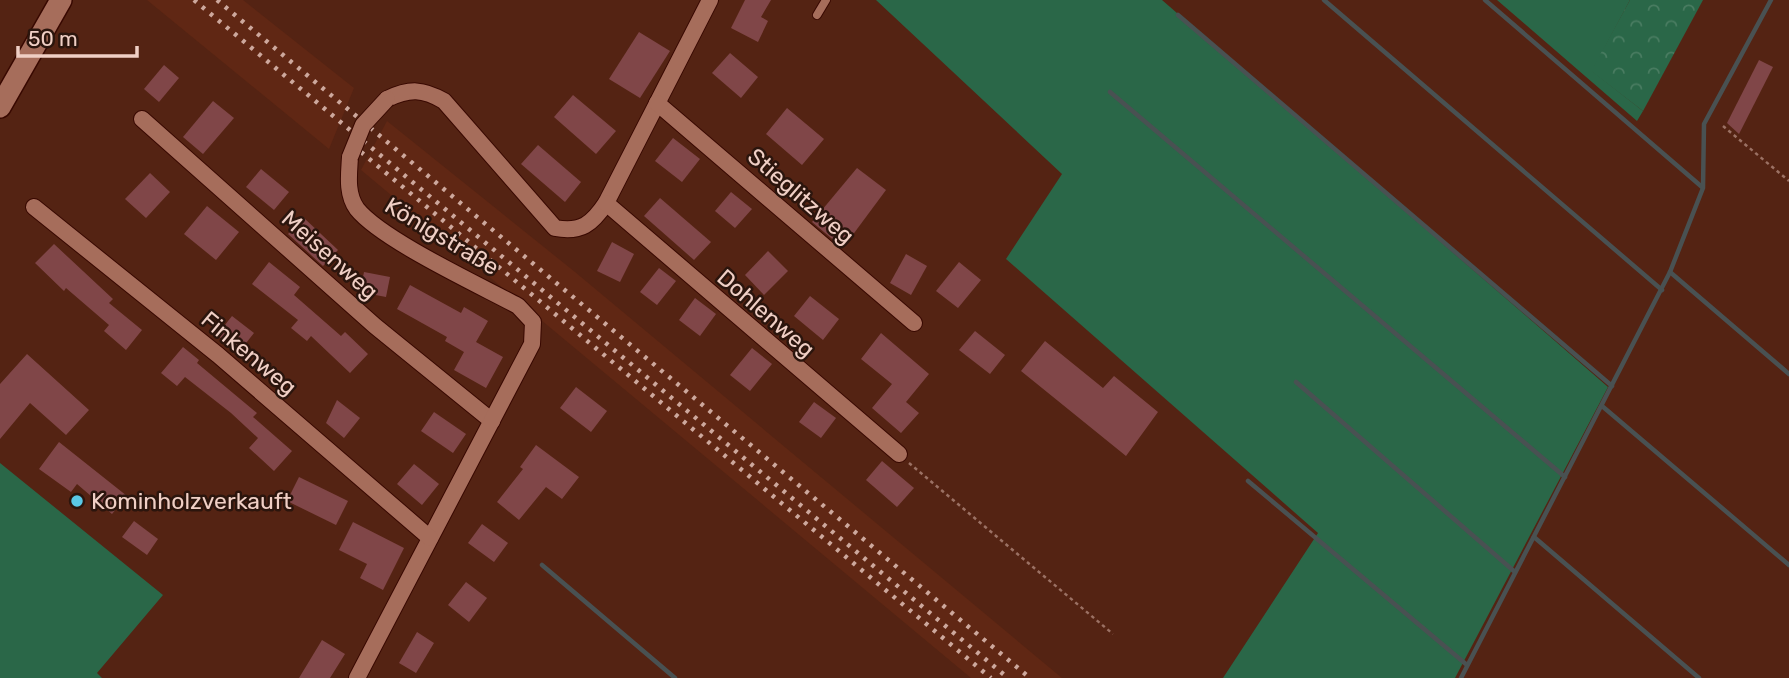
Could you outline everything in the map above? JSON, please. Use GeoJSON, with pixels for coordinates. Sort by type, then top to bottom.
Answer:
{"type":"FeatureCollection","features":[{"type":"Feature","properties":{"kind":"main road"},"geometry":{"type":"LineString","coordinates":[[0,107],[61,0]]}},
{"type":"Feature","properties":{"kind":"street","name":"Königstraße"},"geometry":{"type":"LineString","coordinates":[[357,678],[532,344],[533,322],[517,306],[376,227],[356,207],[348,185],[350,157],[363,125],[387,99],[406,90],[427,91],[444,102],[555,228],[570,231],[583,228],[594,221],[606,204],[710,0]]}},
{"type":"Feature","properties":{"kind":"street","name":"Stieglitzweg"},"geometry":{"type":"LineString","coordinates":[[657,103],[914,323]]}},
{"type":"Feature","properties":{"kind":"street","name":"Meisenweg"},"geometry":{"type":"LineString","coordinates":[[142,119],[374,326],[492,421]]}},
{"type":"Feature","properties":{"kind":"street","name":"Dohlenweg"},"geometry":{"type":"LineString","coordinates":[[606,204],[899,454]]}},
{"type":"Feature","properties":{"kind":"street","name":"Finkenweg"},"geometry":{"type":"LineString","coordinates":[[34,207],[218,355],[430,538]]}},
{"type":"Feature","properties":{"kind":"lane"},"geometry":{"type":"LineString","coordinates":[[817,15],[826,0]]}},
{"type":"Feature","properties":{"kind":"path"},"geometry":{"type":"LineString","coordinates":[[1723,126],[1789,181]]}},
{"type":"Feature","properties":{"kind":"path"},"geometry":{"type":"LineString","coordinates":[[899,454],[1113,634]]}},
{"type":"Feature","properties":{"kind":"shaded area"},"geometry":{"type":"Polygon","coordinates":[[[147,0],[243,0],[354,88],[329,149],[147,0]]]}},
{"type":"Feature","properties":{"kind":"shaded area"},"geometry":{"type":"Polygon","coordinates":[[[387,121],[575,272],[1062,678],[971,678],[361,170],[387,121]]]}},
{"type":"Feature","properties":{"kind":"green space"},"geometry":{"type":"Polygon","coordinates":[[[876,0],[1162,0],[1608,387],[1455,678],[1223,678],[1318,533],[1006,259],[1062,174],[876,0]]]}},
{"type":"Feature","properties":{"kind":"green space"},"geometry":{"type":"Polygon","coordinates":[[[1497,0],[1630,0],[1592,71],[1643,111],[1637,121],[1497,0]]]}},
{"type":"Feature","properties":{"kind":"green space"},"geometry":{"type":"Polygon","coordinates":[[[1630,0],[1703,0],[1643,111],[1591,71],[1630,0]]]}},
{"type":"Feature","properties":{"kind":"green space"},"geometry":{"type":"Polygon","coordinates":[[[0,463],[163,595],[97,673],[102,678],[0,678],[0,463]]]}},
{"type":"Feature","properties":{"kind":"building"},"geometry":{"type":"Polygon","coordinates":[[[745,0],[771,0],[761,17],[768,21],[758,42],[731,28],[745,0]]]}},
{"type":"Feature","properties":{"kind":"building"},"geometry":{"type":"Polygon","coordinates":[[[639,32],[670,51],[640,98],[609,79],[639,32]]]}},
{"type":"Feature","properties":{"kind":"building"},"geometry":{"type":"Polygon","coordinates":[[[730,53],[758,77],[741,98],[712,73],[730,53]]]}},
{"type":"Feature","properties":{"kind":"building"},"geometry":{"type":"Polygon","coordinates":[[[1759,60],[1773,67],[1739,134],[1727,123],[1759,60]]]}},
{"type":"Feature","properties":{"kind":"building"},"geometry":{"type":"Polygon","coordinates":[[[164,65],[179,78],[159,102],[144,89],[164,65]]]}},
{"type":"Feature","properties":{"kind":"building"},"geometry":{"type":"Polygon","coordinates":[[[573,95],[616,131],[596,154],[554,117],[573,95]]]}},
{"type":"Feature","properties":{"kind":"building"},"geometry":{"type":"Polygon","coordinates":[[[213,101],[234,118],[203,154],[183,137],[213,101]]]}},
{"type":"Feature","properties":{"kind":"building"},"geometry":{"type":"Polygon","coordinates":[[[787,108],[824,139],[802,165],[766,134],[787,108]]]}},
{"type":"Feature","properties":{"kind":"building"},"geometry":{"type":"Polygon","coordinates":[[[673,138],[700,159],[682,182],[655,161],[673,138]]]}},
{"type":"Feature","properties":{"kind":"building"},"geometry":{"type":"Polygon","coordinates":[[[538,145],[581,182],[565,202],[521,164],[538,145]]]}},
{"type":"Feature","properties":{"kind":"building"},"geometry":{"type":"Polygon","coordinates":[[[857,168],[886,190],[843,248],[812,222],[857,168]]]}},
{"type":"Feature","properties":{"kind":"building"},"geometry":{"type":"Polygon","coordinates":[[[261,169],[289,192],[274,210],[246,187],[261,169]]]}},
{"type":"Feature","properties":{"kind":"building"},"geometry":{"type":"Polygon","coordinates":[[[150,173],[170,192],[146,218],[125,199],[150,173]]]}},
{"type":"Feature","properties":{"kind":"building"},"geometry":{"type":"Polygon","coordinates":[[[731,192],[752,209],[735,228],[715,211],[731,192]]]}},
{"type":"Feature","properties":{"kind":"building"},"geometry":{"type":"Polygon","coordinates":[[[660,198],[711,242],[694,260],[644,216],[660,198]]]}},
{"type":"Feature","properties":{"kind":"building"},"geometry":{"type":"Polygon","coordinates":[[[207,206],[239,232],[216,260],[184,234],[207,206]]]}},
{"type":"Feature","properties":{"kind":"building"},"geometry":{"type":"Polygon","coordinates":[[[304,218],[338,250],[323,266],[288,234],[304,218]]]}},
{"type":"Feature","properties":{"kind":"building"},"geometry":{"type":"Polygon","coordinates":[[[612,242],[634,254],[620,282],[597,271],[612,242]]]}},
{"type":"Feature","properties":{"kind":"building"},"geometry":{"type":"Polygon","coordinates":[[[54,244],[113,299],[109,303],[142,330],[126,350],[104,331],[109,325],[66,288],[64,291],[35,263],[54,244]]]}},
{"type":"Feature","properties":{"kind":"building"},"geometry":{"type":"Polygon","coordinates":[[[768,251],[788,271],[764,295],[745,275],[768,251]]]}},
{"type":"Feature","properties":{"kind":"building"},"geometry":{"type":"Polygon","coordinates":[[[906,254],[927,266],[911,295],[890,283],[906,254]]]}},
{"type":"Feature","properties":{"kind":"building"},"geometry":{"type":"Polygon","coordinates":[[[269,262],[300,287],[294,295],[341,336],[345,332],[368,354],[350,373],[311,336],[307,341],[291,328],[298,320],[252,284],[269,262]]]}},
{"type":"Feature","properties":{"kind":"building"},"geometry":{"type":"Polygon","coordinates":[[[959,262],[981,280],[958,308],[936,291],[959,262]]]}},
{"type":"Feature","properties":{"kind":"building"},"geometry":{"type":"Polygon","coordinates":[[[659,268],[676,281],[657,305],[640,292],[659,268]]]}},
{"type":"Feature","properties":{"kind":"building"},"geometry":{"type":"Polygon","coordinates":[[[364,272],[390,277],[386,297],[360,292],[364,272]]]}},
{"type":"Feature","properties":{"kind":"building"},"geometry":{"type":"Polygon","coordinates":[[[410,285],[461,313],[464,307],[488,321],[476,342],[503,357],[486,388],[454,370],[464,352],[445,341],[447,337],[397,309],[410,285]]]}},
{"type":"Feature","properties":{"kind":"building"},"geometry":{"type":"Polygon","coordinates":[[[810,296],[839,319],[823,340],[794,316],[810,296]]]}},
{"type":"Feature","properties":{"kind":"building"},"geometry":{"type":"Polygon","coordinates":[[[695,298],[716,314],[700,336],[679,320],[695,298]]]}},
{"type":"Feature","properties":{"kind":"building"},"geometry":{"type":"Polygon","coordinates":[[[232,316],[254,333],[239,352],[217,335],[232,316]]]}},
{"type":"Feature","properties":{"kind":"building"},"geometry":{"type":"Polygon","coordinates":[[[975,331],[1005,355],[990,374],[959,350],[975,331]]]}},
{"type":"Feature","properties":{"kind":"building"},"geometry":{"type":"Polygon","coordinates":[[[881,333],[929,374],[906,402],[919,413],[901,433],[872,408],[892,384],[861,359],[881,333]]]}},
{"type":"Feature","properties":{"kind":"building"},"geometry":{"type":"Polygon","coordinates":[[[1045,341],[1103,388],[1114,376],[1158,412],[1126,456],[1021,371],[1045,341]]]}},
{"type":"Feature","properties":{"kind":"building"},"geometry":{"type":"Polygon","coordinates":[[[183,347],[199,360],[197,363],[257,413],[253,417],[292,451],[274,471],[249,448],[258,438],[231,413],[185,377],[177,386],[161,373],[183,347]]]}},
{"type":"Feature","properties":{"kind":"building"},"geometry":{"type":"Polygon","coordinates":[[[752,348],[772,364],[750,391],[730,375],[752,348]]]}},
{"type":"Feature","properties":{"kind":"building"},"geometry":{"type":"Polygon","coordinates":[[[27,354],[89,410],[66,435],[30,403],[0,439],[0,384],[27,354]]]}},
{"type":"Feature","properties":{"kind":"building"},"geometry":{"type":"Polygon","coordinates":[[[576,387],[607,411],[591,432],[560,408],[576,387]]]}},
{"type":"Feature","properties":{"kind":"building"},"geometry":{"type":"Polygon","coordinates":[[[337,400],[360,418],[344,438],[326,423],[337,400]]]}},
{"type":"Feature","properties":{"kind":"building"},"geometry":{"type":"Polygon","coordinates":[[[814,402],[836,418],[821,438],[799,422],[814,402]]]}},
{"type":"Feature","properties":{"kind":"building"},"geometry":{"type":"Polygon","coordinates":[[[434,412],[466,434],[453,453],[421,431],[434,412]]]}},
{"type":"Feature","properties":{"kind":"building"},"geometry":{"type":"Polygon","coordinates":[[[59,442],[127,496],[112,514],[77,484],[71,492],[39,469],[59,442]]]}},
{"type":"Feature","properties":{"kind":"building"},"geometry":{"type":"Polygon","coordinates":[[[536,445],[579,477],[562,499],[546,487],[519,520],[497,502],[523,469],[520,467],[536,445]]]}},
{"type":"Feature","properties":{"kind":"building"},"geometry":{"type":"Polygon","coordinates":[[[882,461],[914,488],[897,507],[866,480],[882,461]]]}},
{"type":"Feature","properties":{"kind":"building"},"geometry":{"type":"Polygon","coordinates":[[[414,464],[439,484],[422,505],[397,484],[414,464]]]}},
{"type":"Feature","properties":{"kind":"building"},"geometry":{"type":"Polygon","coordinates":[[[299,477],[348,501],[336,525],[287,501],[299,477]]]}},
{"type":"Feature","properties":{"kind":"building"},"geometry":{"type":"Polygon","coordinates":[[[134,521],[158,539],[147,555],[122,537],[134,521]]]}},
{"type":"Feature","properties":{"kind":"building"},"geometry":{"type":"Polygon","coordinates":[[[353,522],[404,548],[383,590],[360,578],[367,564],[339,550],[353,522]]]}},
{"type":"Feature","properties":{"kind":"building"},"geometry":{"type":"Polygon","coordinates":[[[482,524],[508,543],[494,562],[468,543],[482,524]]]}},
{"type":"Feature","properties":{"kind":"building"},"geometry":{"type":"Polygon","coordinates":[[[466,582],[487,598],[469,622],[448,605],[466,582]]]}},
{"type":"Feature","properties":{"kind":"building"},"geometry":{"type":"Polygon","coordinates":[[[417,632],[434,643],[416,673],[399,663],[417,632]]]}},
{"type":"Feature","properties":{"kind":"building"},"geometry":{"type":"Polygon","coordinates":[[[322,640],[345,654],[330,678],[299,678],[322,640]]]}},
{"type":"Feature","properties":{"kind":"waterway"},"geometry":{"type":"LineString","coordinates":[[1324,0],[1662,290]]}},
{"type":"Feature","properties":{"kind":"waterway"},"geometry":{"type":"LineString","coordinates":[[1485,0],[1702,187]]}},
{"type":"Feature","properties":{"kind":"waterway"},"geometry":{"type":"LineString","coordinates":[[1461,678],[1670,272],[1703,188],[1704,124],[1771,0]]}},
{"type":"Feature","properties":{"kind":"waterway"},"geometry":{"type":"LineString","coordinates":[[1178,15],[1612,386]]}},
{"type":"Feature","properties":{"kind":"waterway"},"geometry":{"type":"LineString","coordinates":[[1110,92],[1565,477]]}},
{"type":"Feature","properties":{"kind":"waterway"},"geometry":{"type":"LineString","coordinates":[[1670,272],[1789,374]]}},
{"type":"Feature","properties":{"kind":"waterway"},"geometry":{"type":"LineString","coordinates":[[1296,382],[1515,572]]}},
{"type":"Feature","properties":{"kind":"waterway"},"geometry":{"type":"LineString","coordinates":[[1602,406],[1789,565]]}},
{"type":"Feature","properties":{"kind":"waterway"},"geometry":{"type":"LineString","coordinates":[[1248,481],[1467,665]]}},
{"type":"Feature","properties":{"kind":"waterway"},"geometry":{"type":"LineString","coordinates":[[1534,537],[1699,678]]}},
{"type":"Feature","properties":{"kind":"waterway"},"geometry":{"type":"LineString","coordinates":[[542,565],[675,678]]}},
{"type":"Feature","properties":{"kind":"railway"},"geometry":{"type":"LineString","coordinates":[[194,0],[1008,678]]}},
{"type":"Feature","properties":{"kind":"railway"},"geometry":{"type":"LineString","coordinates":[[217,0],[1030,678]]}},
{"type":"Feature","properties":{"kind":"railway"},"geometry":{"type":"LineString","coordinates":[[361,152],[991,678]]}},
{"type":"Feature","properties":{"kind":"place","name":"Kominholzverkauft"},"geometry":{"type":"Point","coordinates":[77,501]}}]}
